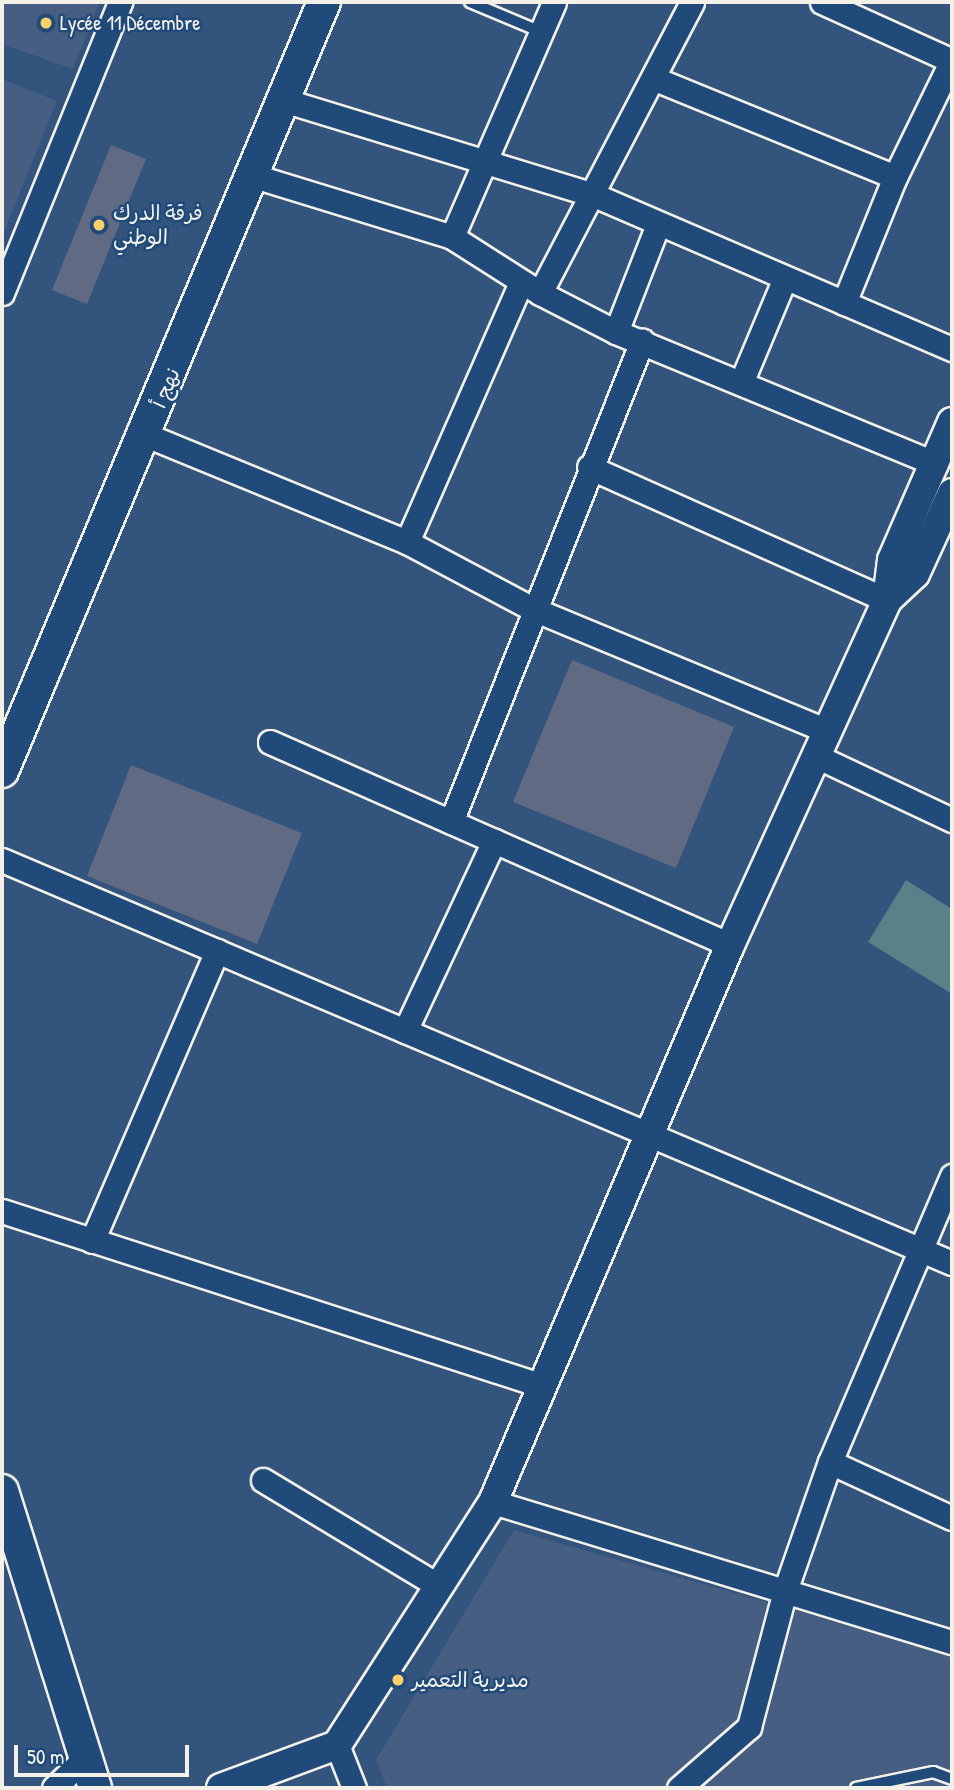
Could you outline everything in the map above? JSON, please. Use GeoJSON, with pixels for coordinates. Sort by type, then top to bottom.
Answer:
{"type":"FeatureCollection","features":[{"type":"Feature","properties":{"kind":"main road","name":"نهج أ"},"geometry":{"type":"LineString","coordinates":[[2,771],[146,435],[324,2]]}},
{"type":"Feature","properties":{"kind":"main road"},"geometry":{"type":"LineString","coordinates":[[2,1491],[95,1788]]}},
{"type":"Feature","properties":{"kind":"street"},"geometry":{"type":"LineString","coordinates":[[2,293],[120,2]]}},
{"type":"Feature","properties":{"kind":"street"},"geometry":{"type":"LineString","coordinates":[[452,237],[554,2]]}},
{"type":"Feature","properties":{"kind":"street"},"geometry":{"type":"LineString","coordinates":[[407,542],[530,288],[594,195],[692,2]]}},
{"type":"Feature","properties":{"kind":"street"},"geometry":{"type":"LineString","coordinates":[[830,3],[952,60],[895,177],[844,303]]}},
{"type":"Feature","properties":{"kind":"street"},"geometry":{"type":"LineString","coordinates":[[655,79],[895,177]]}},
{"type":"Feature","properties":{"kind":"street"},"geometry":{"type":"LineString","coordinates":[[283,100],[594,195],[952,349]]}},
{"type":"Feature","properties":{"kind":"street"},"geometry":{"type":"LineString","coordinates":[[254,176],[452,237],[530,288],[616,332],[936,464]]}},
{"type":"Feature","properties":{"kind":"street"},"geometry":{"type":"LineString","coordinates":[[616,332],[658,224]]}},
{"type":"Feature","properties":{"kind":"street"},"geometry":{"type":"LineString","coordinates":[[741,383],[785,278]]}},
{"type":"Feature","properties":{"kind":"street"},"geometry":{"type":"LineString","coordinates":[[451,822],[589,467],[642,341]]}},
{"type":"Feature","properties":{"kind":"street"},"geometry":{"type":"LineString","coordinates":[[221,1788],[337,1745],[493,1502],[540,1385],[730,945],[887,600],[892,560],[951,431]]}},
{"type":"Feature","properties":{"kind":"street"},"geometry":{"type":"LineString","coordinates":[[146,435],[407,542],[533,609],[822,743],[952,820]]}},
{"type":"Feature","properties":{"kind":"street"},"geometry":{"type":"LineString","coordinates":[[589,467],[887,600]]}},
{"type":"Feature","properties":{"kind":"street"},"geometry":{"type":"LineString","coordinates":[[887,600],[915,574],[952,493]]}},
{"type":"Feature","properties":{"kind":"street"},"geometry":{"type":"LineString","coordinates":[[270,742],[730,945]]}},
{"type":"Feature","properties":{"kind":"street"},"geometry":{"type":"LineString","coordinates":[[405,1031],[494,841]]}},
{"type":"Feature","properties":{"kind":"street"},"geometry":{"type":"LineString","coordinates":[[2,860],[648,1133],[917,1251],[952,1263]]}},
{"type":"Feature","properties":{"kind":"street"},"geometry":{"type":"LineString","coordinates":[[92,1241],[217,951]]}},
{"type":"Feature","properties":{"kind":"street"},"geometry":{"type":"LineString","coordinates":[[679,1788],[749,1727],[785,1591],[830,1462],[917,1251],[952,1176]]}},
{"type":"Feature","properties":{"kind":"street"},"geometry":{"type":"LineString","coordinates":[[2,1211],[540,1385]]}},
{"type":"Feature","properties":{"kind":"street"},"geometry":{"type":"LineString","coordinates":[[830,1462],[952,1518]]}},
{"type":"Feature","properties":{"kind":"street"},"geometry":{"type":"LineString","coordinates":[[263,1480],[438,1585]]}},
{"type":"Feature","properties":{"kind":"street"},"geometry":{"type":"LineString","coordinates":[[493,1502],[952,1642]]}},
{"type":"Feature","properties":{"kind":"street"},"geometry":{"type":"LineString","coordinates":[[337,1745],[354,1788]]}},
{"type":"Feature","properties":{"kind":"street"},"geometry":{"type":"LineString","coordinates":[[54,1788],[84,1759]]}},
{"type":"Feature","properties":{"kind":"lane"},"geometry":{"type":"LineString","coordinates":[[470,2],[539,32]]}},
{"type":"Feature","properties":{"kind":"lane"},"geometry":{"type":"LineString","coordinates":[[856,1788],[933,1773],[952,1779]]}},
{"type":"Feature","properties":{"kind":"shaded area","name":"Lycée 11 Décembre"},"geometry":{"type":"Polygon","coordinates":[[[2,2],[100,2],[73,69],[2,44],[2,2]]]}},
{"type":"Feature","properties":{"kind":"shaded area"},"geometry":{"type":"Polygon","coordinates":[[[2,79],[57,101],[2,237],[2,79]]]}},
{"type":"Feature","properties":{"kind":"shaded area"},"geometry":{"type":"Polygon","coordinates":[[[514,1530],[952,1655],[952,1788],[387,1788],[376,1760],[514,1530]]]}},
{"type":"Feature","properties":{"kind":"green space"},"geometry":{"type":"Polygon","coordinates":[[[906,880],[952,909],[952,994],[868,942],[906,880]]]}},
{"type":"Feature","properties":{"kind":"building","name":"فرقة الدرك الوطني"},"geometry":{"type":"Polygon","coordinates":[[[111,145],[146,159],[87,304],[52,290],[111,145]]]}},
{"type":"Feature","properties":{"kind":"building"},"geometry":{"type":"Polygon","coordinates":[[[572,660],[734,727],[676,868],[513,802],[572,660]]]}},
{"type":"Feature","properties":{"kind":"building"},"geometry":{"type":"Polygon","coordinates":[[[131,765],[302,833],[257,944],[87,876],[131,765]]]}},
{"type":"Feature","properties":{"kind":"place","name":"Lycée 11 Décembre"},"geometry":{"type":"Point","coordinates":[46,23]}},
{"type":"Feature","properties":{"kind":"place","name":"فرقة الدرك الوطني"},"geometry":{"type":"Point","coordinates":[99,225]}},
{"type":"Feature","properties":{"kind":"place","name":"مديرية التعمير"},"geometry":{"type":"Point","coordinates":[398,1680]}}]}
